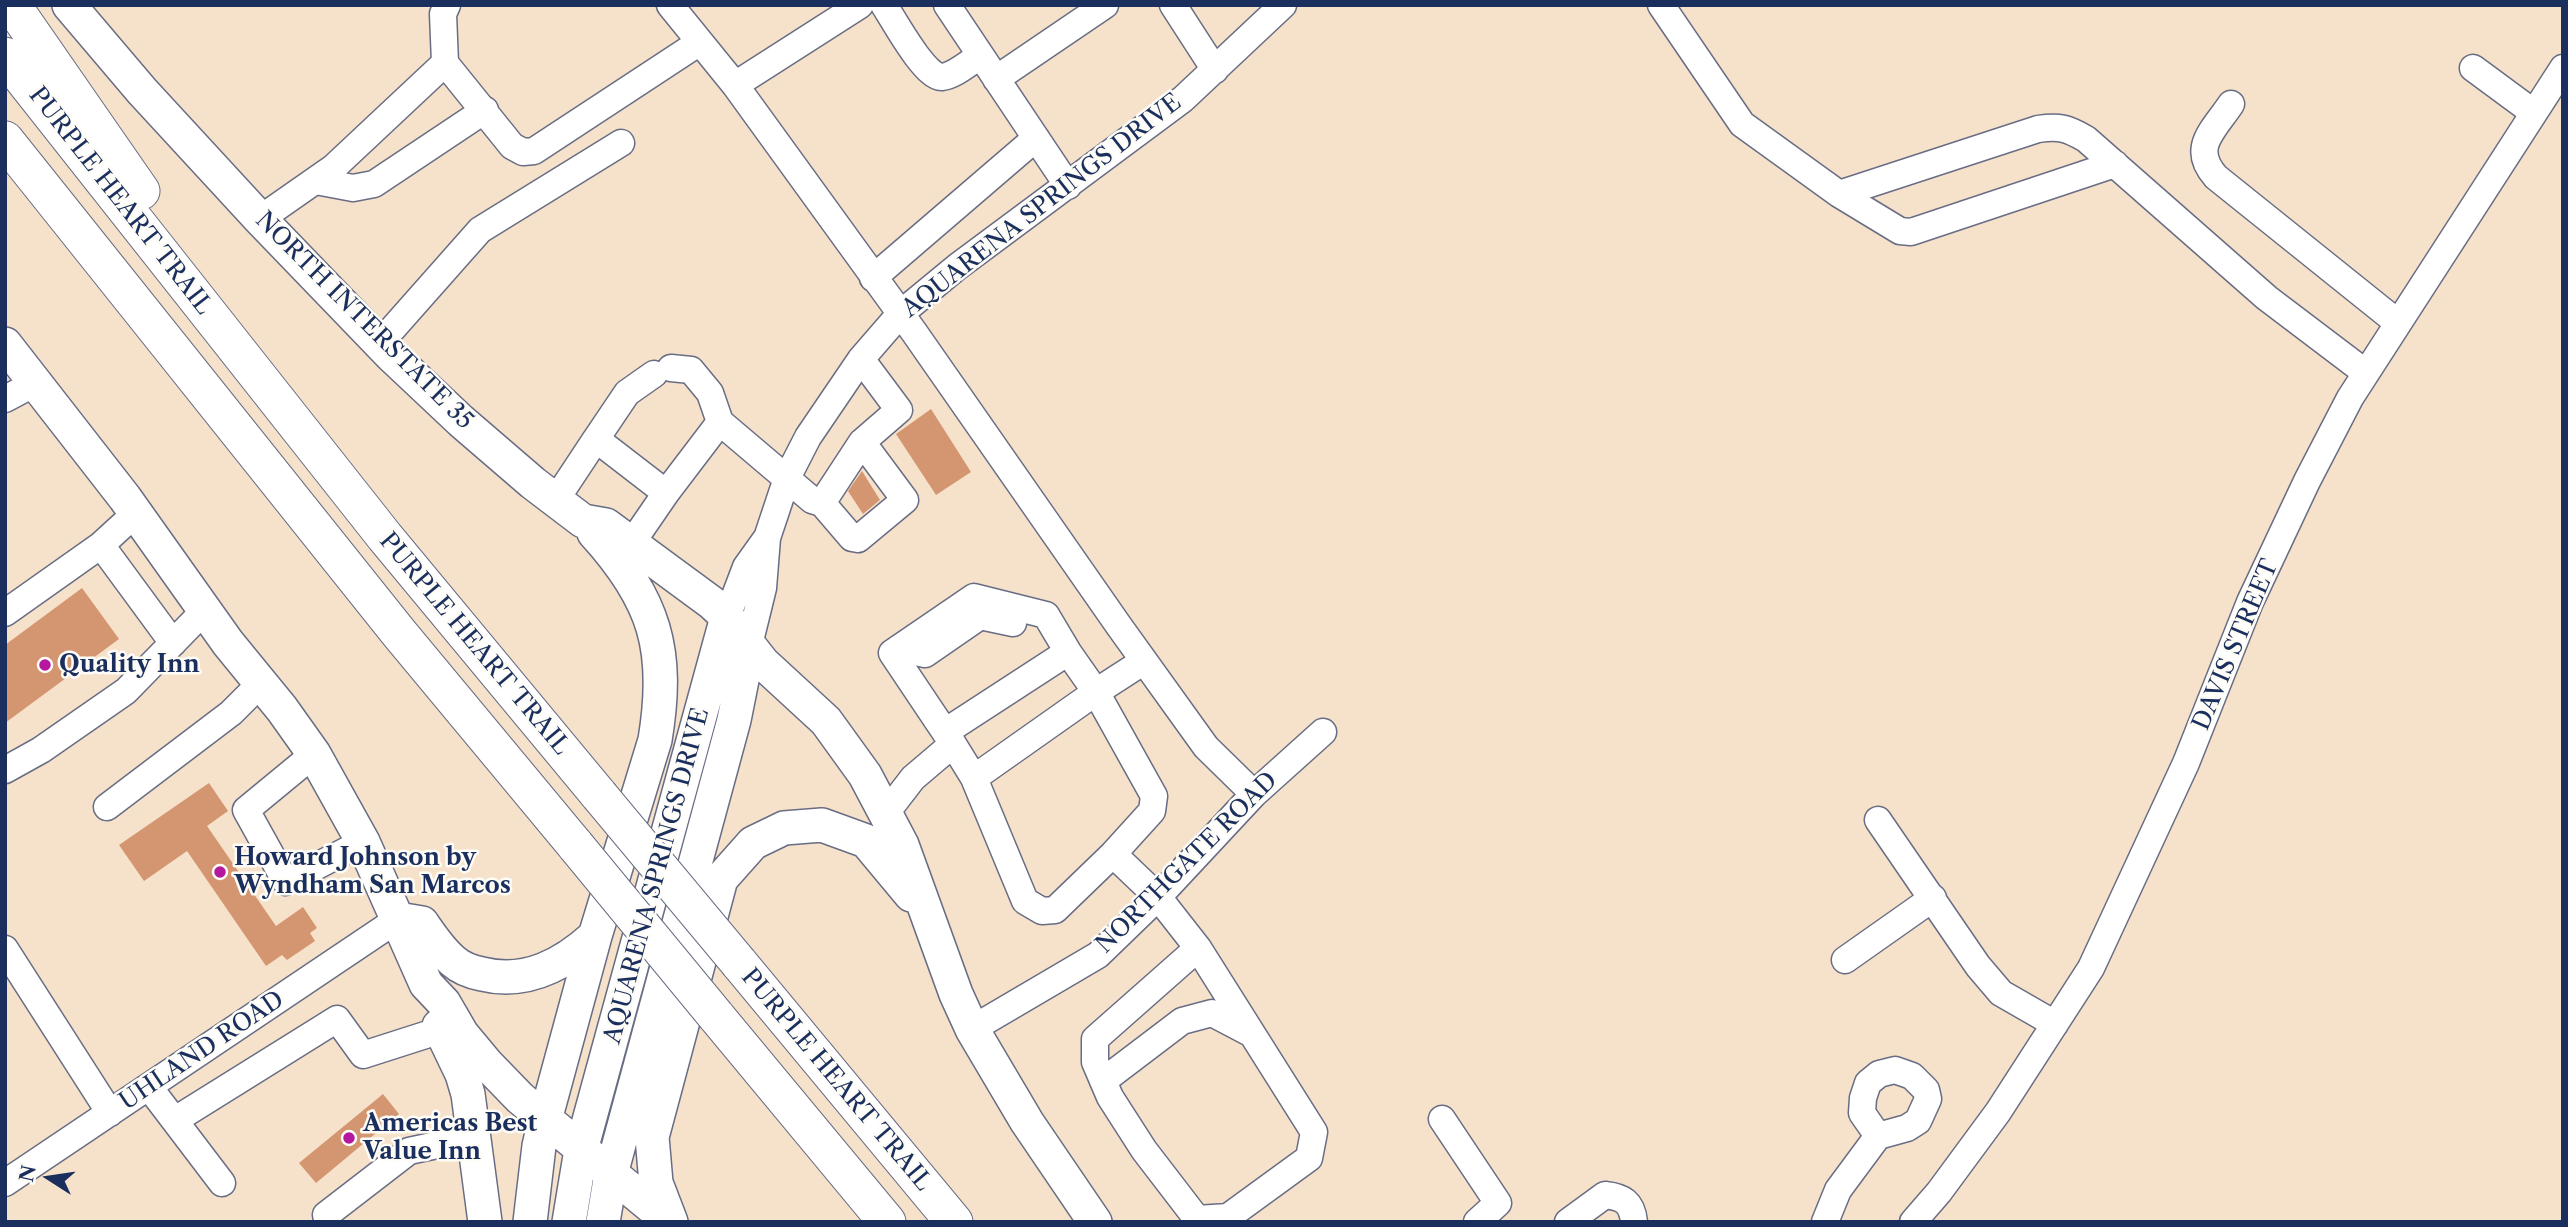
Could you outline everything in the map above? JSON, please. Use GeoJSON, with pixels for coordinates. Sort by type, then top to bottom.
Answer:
{"type":"FeatureCollection","features":[{"type":"Feature","properties":{"kind":"highway"},"geometry":{"type":"LineString","coordinates":[[12,5],[185,257],[265,368],[297,425]]}},
{"type":"Feature","properties":{"kind":"highway","name":"PURPLE HEART TRAIL"},"geometry":{"type":"LineString","coordinates":[[5,56],[385,537],[954,1222]]}},
{"type":"Feature","properties":{"kind":"highway","name":"PURPLE HEART TRAIL"},"geometry":{"type":"LineString","coordinates":[[5,140],[399,633],[887,1222]]}},
{"type":"Feature","properties":{"kind":"highway"},"geometry":{"type":"LineString","coordinates":[[5,158],[135,304]]}},
{"type":"Feature","properties":{"kind":"highway"},"geometry":{"type":"LineString","coordinates":[[783,1016],[970,1222]]}},
{"type":"Feature","properties":{"kind":"highway"},"geometry":{"type":"LineString","coordinates":[[761,1071],[856,1222]]}},
{"type":"Feature","properties":{"kind":"main road","name":"NORTH INTERSTATE 35"},"geometry":{"type":"LineString","coordinates":[[70,5],[142,91],[260,219],[380,343],[461,421],[583,522],[606,526],[712,603],[727,617],[763,663],[826,721],[865,775],[902,845],[956,994],[972,1029],[1027,1122],[1095,1222]]}},
{"type":"Feature","properties":{"kind":"main road"},"geometry":{"type":"LineString","coordinates":[[5,344],[136,513],[205,610],[314,754],[363,842],[426,984],[444,1003],[462,1034],[487,1064],[545,1120],[671,1222]]}},
{"type":"Feature","properties":{"kind":"main road"},"geometry":{"type":"LineString","coordinates":[[530,1222],[539,1146],[545,1120],[594,936],[655,740],[659,711],[661,663],[656,635],[646,607],[631,576],[583,522]]}},
{"type":"Feature","properties":{"kind":"main road","name":"AQUARENA SPRINGS DRIVE"},"geometry":{"type":"LineString","coordinates":[[569,1222],[581,1150],[727,617]]}},
{"type":"Feature","properties":{"kind":"main road","name":"AQUARENA SPRINGS DRIVE"},"geometry":{"type":"LineString","coordinates":[[603,1222],[611,1174],[734,720],[749,645]]}},
{"type":"Feature","properties":{"kind":"main road"},"geometry":{"type":"LineString","coordinates":[[671,1222],[656,1183],[652,1137],[721,878],[753,843],[784,828],[822,825],[866,841],[926,913]]}},
{"type":"Feature","properties":{"kind":"main road"},"geometry":{"type":"LineString","coordinates":[[398,919],[422,923],[454,963],[469,971],[509,978],[529,975],[572,956],[594,936]]}},
{"type":"Feature","properties":{"kind":"main road"},"geometry":{"type":"LineString","coordinates":[[426,984],[425,998],[462,1074],[468,1094],[485,1222]]}},
{"type":"Feature","properties":{"kind":"street"},"geometry":{"type":"LineString","coordinates":[[447,5],[443,14],[445,63],[512,146],[523,152],[534,150],[700,42]]}},
{"type":"Feature","properties":{"kind":"street"},"geometry":{"type":"LineString","coordinates":[[735,85],[860,5]]}},
{"type":"Feature","properties":{"kind":"street"},"geometry":{"type":"LineString","coordinates":[[884,5],[924,67],[935,76],[944,77],[981,55]]}},
{"type":"Feature","properties":{"kind":"street"},"geometry":{"type":"LineString","coordinates":[[947,5],[1068,186]]}},
{"type":"Feature","properties":{"kind":"street"},"geometry":{"type":"LineString","coordinates":[[996,79],[1105,5]]}},
{"type":"Feature","properties":{"kind":"street","name":"AQUARENA SPRINGS DRIVE"},"geometry":{"type":"LineString","coordinates":[[749,645],[763,588],[767,537],[787,478],[808,437],[861,359],[900,314],[957,267],[1183,99],[1283,5]]}},
{"type":"Feature","properties":{"kind":"street"},"geometry":{"type":"LineString","coordinates":[[1661,5],[1742,124],[1888,226],[1911,232],[2115,164]]}},
{"type":"Feature","properties":{"kind":"street"},"geometry":{"type":"LineString","coordinates":[[676,7],[900,314],[1206,747],[1254,794]]}},
{"type":"Feature","properties":{"kind":"street"},"geometry":{"type":"LineString","coordinates":[[1180,8],[1215,70]]}},
{"type":"Feature","properties":{"kind":"street"},"geometry":{"type":"LineString","coordinates":[[260,219],[333,168],[445,63]]}},
{"type":"Feature","properties":{"kind":"street"},"geometry":{"type":"LineString","coordinates":[[2473,68],[2534,113]]}},
{"type":"Feature","properties":{"kind":"street","name":"DAVIS STREET"},"geometry":{"type":"LineString","coordinates":[[1913,1222],[1939,1192],[1998,1112],[2091,968],[2186,763],[2250,602],[2306,481],[2350,398],[2563,68]]}},
{"type":"Feature","properties":{"kind":"street"},"geometry":{"type":"LineString","coordinates":[[2231,104],[2205,144],[2203,155],[2206,166],[2216,177],[2398,323]]}},
{"type":"Feature","properties":{"kind":"street"},"geometry":{"type":"LineString","coordinates":[[316,180],[353,188],[374,184],[485,110]]}},
{"type":"Feature","properties":{"kind":"street"},"geometry":{"type":"LineString","coordinates":[[1839,194],[2038,129],[2057,126],[2070,130],[2086,139],[2267,298],[2366,373]]}},
{"type":"Feature","properties":{"kind":"street"},"geometry":{"type":"LineString","coordinates":[[873,278],[1036,138]]}},
{"type":"Feature","properties":{"kind":"street"},"geometry":{"type":"LineString","coordinates":[[380,343],[480,230],[621,143]]}},
{"type":"Feature","properties":{"kind":"street"},"geometry":{"type":"LineString","coordinates":[[822,503],[862,442],[899,410],[861,359]]}},
{"type":"Feature","properties":{"kind":"street"},"geometry":{"type":"LineString","coordinates":[[555,500],[627,393],[663,371],[691,370],[710,393],[720,422],[812,499],[822,503],[852,538],[858,539],[905,500],[862,442]]}},
{"type":"Feature","properties":{"kind":"street"},"geometry":{"type":"LineString","coordinates":[[5,399],[37,382]]}},
{"type":"Feature","properties":{"kind":"street"},"geometry":{"type":"LineString","coordinates":[[631,544],[720,422]]}},
{"type":"Feature","properties":{"kind":"street"},"geometry":{"type":"LineString","coordinates":[[596,439],[666,494]]}},
{"type":"Feature","properties":{"kind":"street"},"geometry":{"type":"LineString","coordinates":[[5,613],[102,545],[136,513]]}},
{"type":"Feature","properties":{"kind":"street","name":"AQUARENA SPRINGS DRIVE"},"geometry":{"type":"LineString","coordinates":[[727,617],[746,567],[767,537]]}},
{"type":"Feature","properties":{"kind":"street"},"geometry":{"type":"LineString","coordinates":[[102,545],[173,643]]}},
{"type":"Feature","properties":{"kind":"street"},"geometry":{"type":"LineString","coordinates":[[974,597],[1046,615],[1062,642],[1096,692],[1154,796],[1152,811],[1113,854],[1055,910],[1042,911],[1025,901],[974,778],[892,653],[974,597]]}},
{"type":"Feature","properties":{"kind":"street"},"geometry":{"type":"LineString","coordinates":[[5,770],[41,750],[126,691],[205,610]]}},
{"type":"Feature","properties":{"kind":"street"},"geometry":{"type":"LineString","coordinates":[[886,813],[949,738],[1062,642]]}},
{"type":"Feature","properties":{"kind":"street"},"geometry":{"type":"LineString","coordinates":[[974,778],[1144,661]]}},
{"type":"Feature","properties":{"kind":"street"},"geometry":{"type":"LineString","coordinates":[[107,807],[230,713],[261,684]]}},
{"type":"Feature","properties":{"kind":"street","name":"NORTHGATE ROAD"},"geometry":{"type":"LineString","coordinates":[[972,1029],[1098,955],[1158,897],[1254,794],[1322,732]]}},
{"type":"Feature","properties":{"kind":"street"},"geometry":{"type":"LineString","coordinates":[[314,754],[246,810],[286,882],[363,842]]}},
{"type":"Feature","properties":{"kind":"street"},"geometry":{"type":"LineString","coordinates":[[1878,820],[1978,966],[2000,993],[2055,1024]]}},
{"type":"Feature","properties":{"kind":"street"},"geometry":{"type":"LineString","coordinates":[[1113,854],[1158,897],[1199,948],[1314,1132],[1309,1158],[1228,1217],[1195,1220],[1144,1150],[1110,1097],[1095,1062],[1095,1040],[1199,948]]}},
{"type":"Feature","properties":{"kind":"street"},"geometry":{"type":"LineString","coordinates":[[1845,960],[1933,898]]}},
{"type":"Feature","properties":{"kind":"street","name":"UHLAND ROAD"},"geometry":{"type":"LineString","coordinates":[[5,1183],[398,919]]}},
{"type":"Feature","properties":{"kind":"street"},"geometry":{"type":"LineString","coordinates":[[5,948],[110,1113]]}},
{"type":"Feature","properties":{"kind":"street"},"geometry":{"type":"LineString","coordinates":[[1103,1081],[1182,1021],[1212,1013],[1252,1034]]}},
{"type":"Feature","properties":{"kind":"street"},"geometry":{"type":"LineString","coordinates":[[175,1120],[337,1018],[363,1055],[441,1030]]}},
{"type":"Feature","properties":{"kind":"street"},"geometry":{"type":"LineString","coordinates":[[149,1087],[222,1183]]}},
{"type":"Feature","properties":{"kind":"street"},"geometry":{"type":"LineString","coordinates":[[1442,1119],[1498,1203],[1477,1222]]}},
{"type":"Feature","properties":{"kind":"street"},"geometry":{"type":"LineString","coordinates":[[326,1215],[409,1151],[474,1136]]}},
{"type":"Feature","properties":{"kind":"street"},"geometry":{"type":"LineString","coordinates":[[1825,1222],[1838,1190],[1878,1136]]}},
{"type":"Feature","properties":{"kind":"street"},"geometry":{"type":"LineString","coordinates":[[1568,1222],[1605,1195],[1628,1201],[1634,1222]]}},
{"type":"Feature","properties":{"kind":"building"},"geometry":{"type":"Polygon","coordinates":[[[931,409],[971,472],[936,495],[896,434],[931,409]]]}},
{"type":"Feature","properties":{"kind":"building"},"geometry":{"type":"Polygon","coordinates":[[[862,471],[880,500],[863,514],[848,491],[862,471]]]}},
{"type":"Feature","properties":{"kind":"building","name":"Quality Inn"},"geometry":{"type":"Polygon","coordinates":[[[82,588],[119,639],[5,723],[5,645],[82,588]]]}},
{"type":"Feature","properties":{"kind":"building","name":"Howard Johnson by Wyndham San Marcos"},"geometry":{"type":"Polygon","coordinates":[[[209,783],[228,811],[207,826],[276,926],[303,907],[317,928],[310,933],[315,941],[287,960],[282,955],[266,966],[187,851],[144,881],[119,845],[209,783]]]}},
{"type":"Feature","properties":{"kind":"building","name":"Americas Best Value Inn"},"geometry":{"type":"Polygon","coordinates":[[[383,1094],[399,1114],[316,1183],[299,1163],[383,1094]]]}},
{"type":"Feature","properties":{"kind":"place","name":"Quality Inn"},"geometry":{"type":"Point","coordinates":[45,665]}},
{"type":"Feature","properties":{"kind":"place","name":"Howard Johnson by Wyndham San Marcos"},"geometry":{"type":"Point","coordinates":[220,872]}},
{"type":"Feature","properties":{"kind":"place","name":"Americas Best Value Inn"},"geometry":{"type":"Point","coordinates":[349,1138]}}]}
